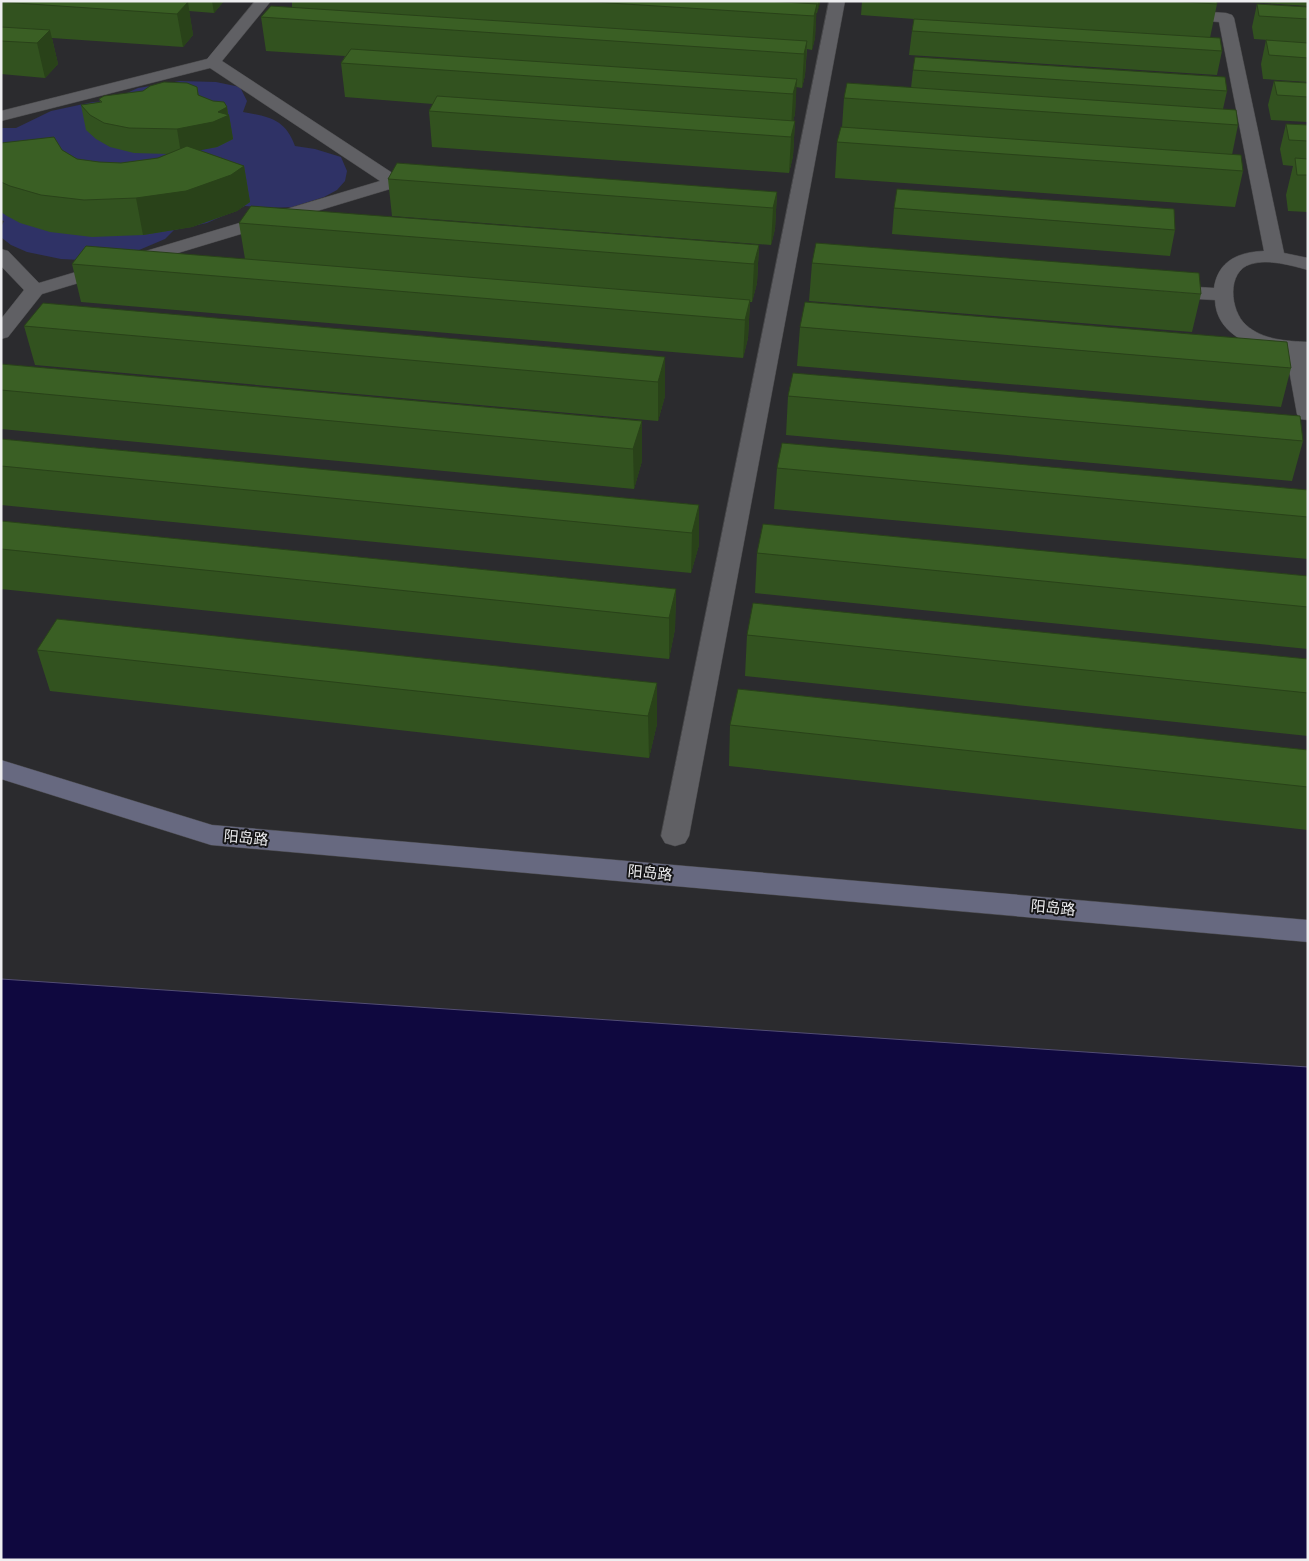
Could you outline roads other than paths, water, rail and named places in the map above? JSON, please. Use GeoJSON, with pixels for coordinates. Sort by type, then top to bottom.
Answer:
{"type":"FeatureCollection","features":[{"type":"Feature","properties":{"kind":"main road","name":"阳岛路"},"geometry":{"type":"LineString","coordinates":[[1,769],[211,835],[1308,931]]}},
{"type":"Feature","properties":{"kind":"street"},"geometry":{"type":"LineString","coordinates":[[1,116],[214,62],[264,1]]}},
{"type":"Feature","properties":{"kind":"street"},"geometry":{"type":"LineString","coordinates":[[675,836],[796,265],[786,210],[837,1]]}},
{"type":"Feature","properties":{"kind":"street"},"geometry":{"type":"LineString","coordinates":[[1166,14],[1226,18],[1275,258]]}},
{"type":"Feature","properties":{"kind":"street"},"geometry":{"type":"LineString","coordinates":[[214,62],[394,182]]}},
{"type":"Feature","properties":{"kind":"street"},"geometry":{"type":"LineString","coordinates":[[1,333],[35,290],[394,182],[414,183]]}},
{"type":"Feature","properties":{"kind":"street"},"geometry":{"type":"LineString","coordinates":[[1,255],[35,290]]}},
{"type":"Feature","properties":{"kind":"street"},"geometry":{"type":"LineString","coordinates":[[1308,264],[1293,259],[1261,257],[1237,262],[1226,274],[1224,295],[1227,312],[1239,331],[1264,344],[1302,348],[1308,414]]}},
{"type":"Feature","properties":{"kind":"street"},"geometry":{"type":"LineString","coordinates":[[1144,290],[1224,295]]}}]}
